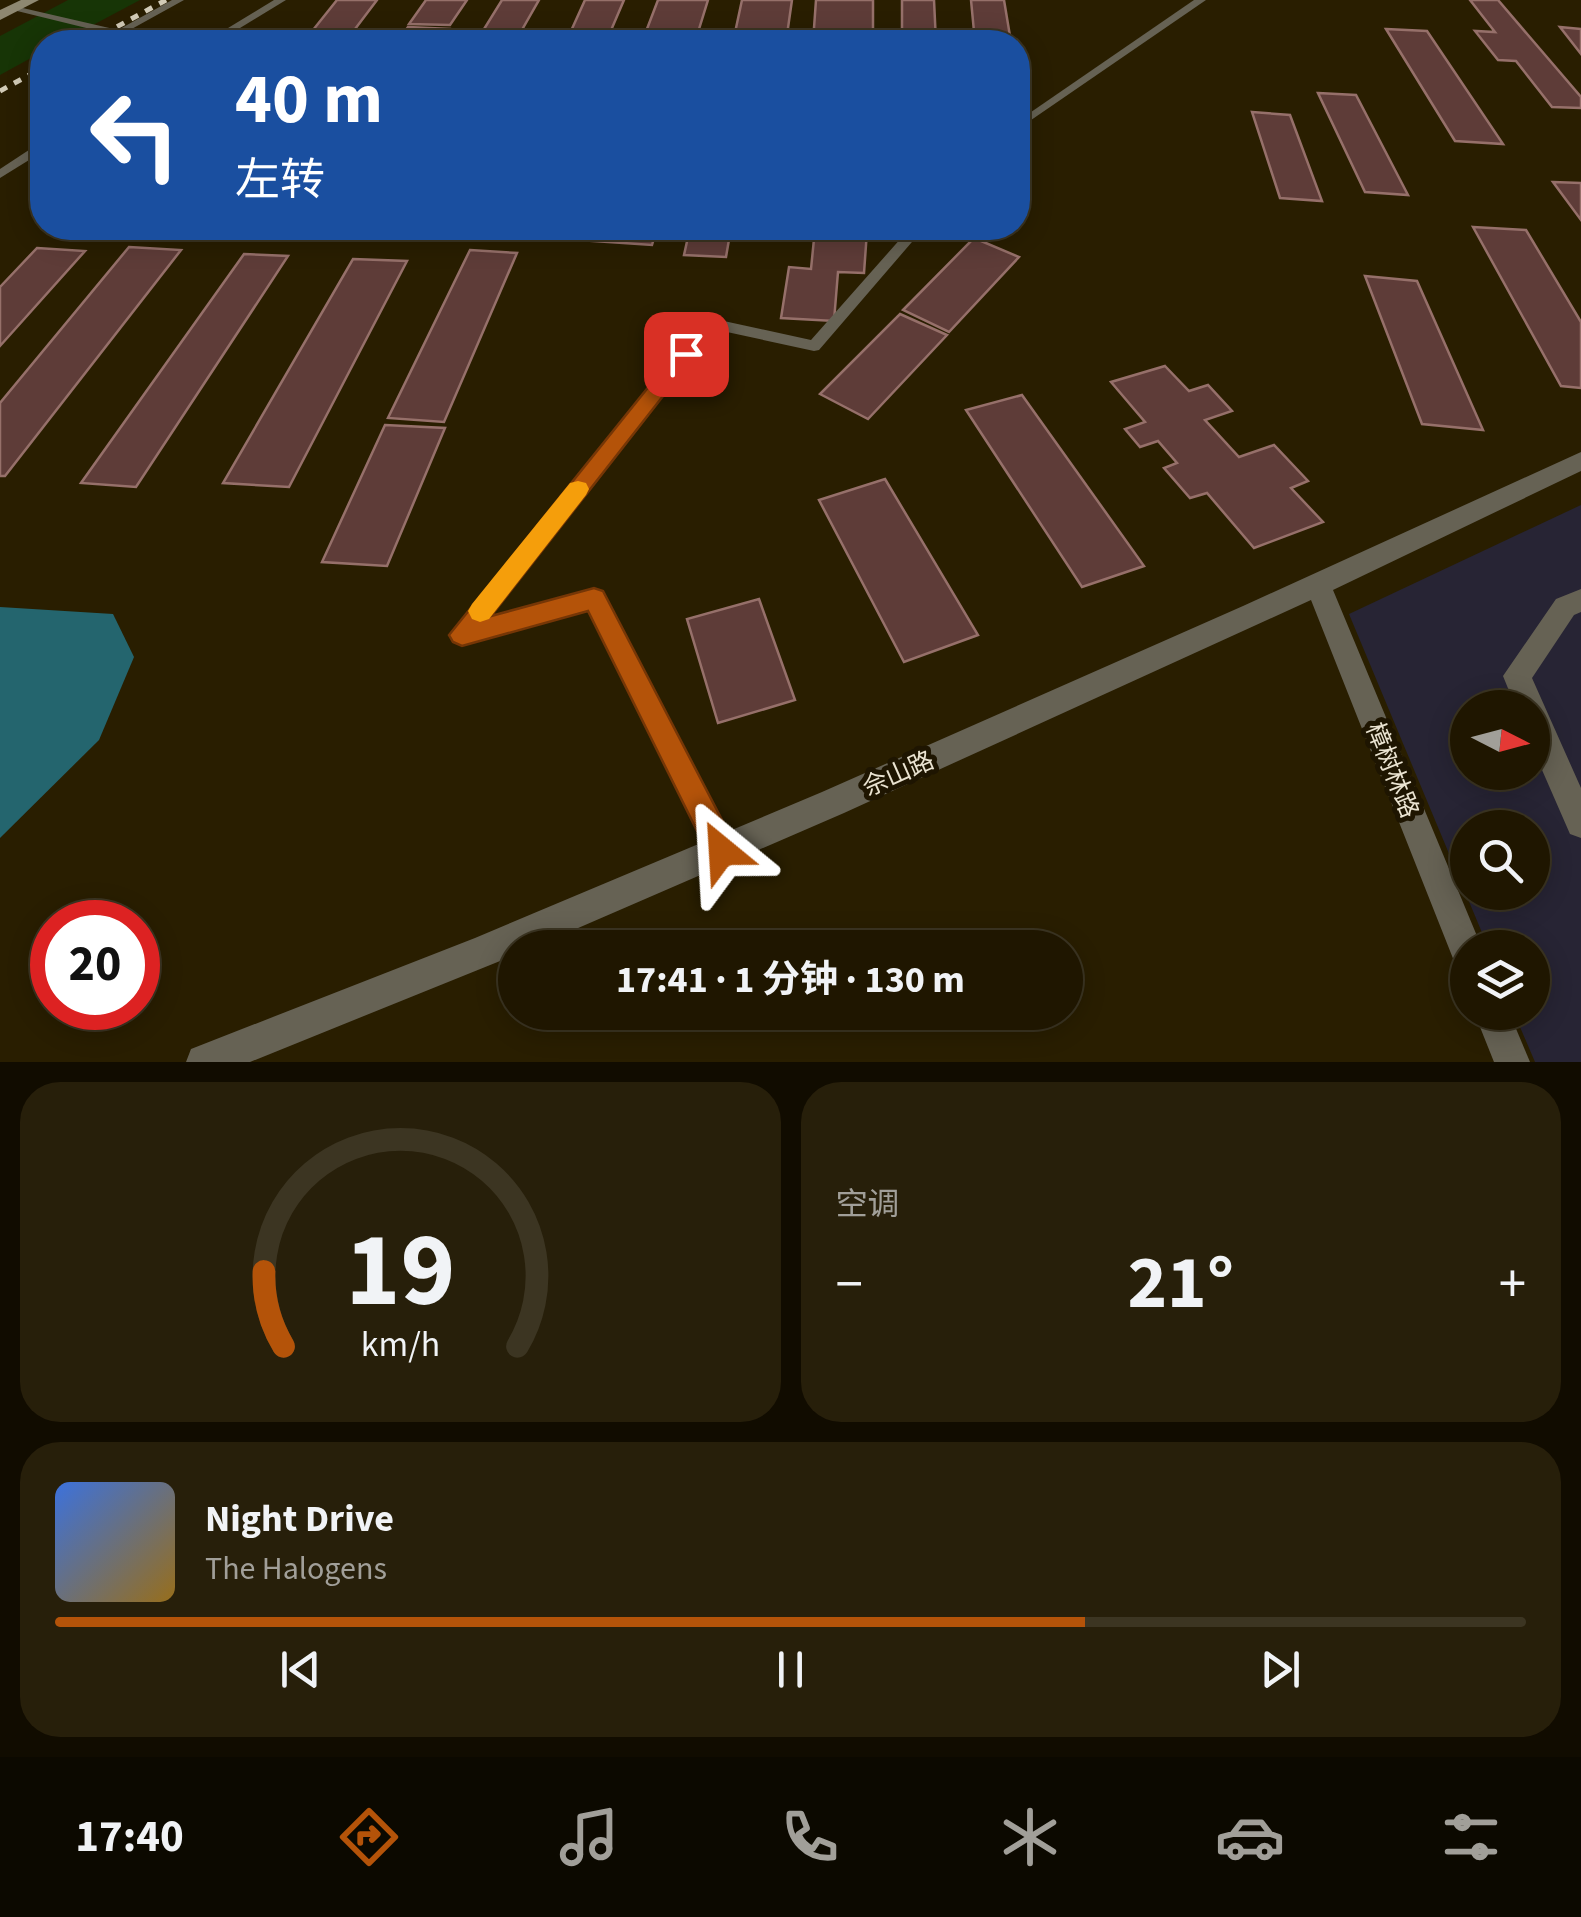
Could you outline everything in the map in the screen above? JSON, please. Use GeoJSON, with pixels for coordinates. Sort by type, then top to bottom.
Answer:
{"type":"FeatureCollection","features":[{"type":"Feature","properties":{"kind":"main road"},"geometry":{"type":"LineString","coordinates":[[7,12],[32,0]]}},
{"type":"Feature","properties":{"kind":"street","name":"佘山路"},"geometry":{"type":"LineString","coordinates":[[204,1062],[357,1004],[722,851],[1319,587],[1581,461]]}},
{"type":"Feature","properties":{"kind":"street","name":"樟树林路"},"geometry":{"type":"LineString","coordinates":[[1319,587],[1458,930]]}},
{"type":"Feature","properties":{"kind":"street"},"geometry":{"type":"LineString","coordinates":[[1523,690],[1517,676],[1566,607],[1581,600]]}},
{"type":"Feature","properties":{"kind":"street"},"geometry":{"type":"LineString","coordinates":[[1550,752],[1581,823]]}},
{"type":"Feature","properties":{"kind":"street"},"geometry":{"type":"LineString","coordinates":[[1499,1030],[1512,1062]]}},
{"type":"Feature","properties":{"kind":"lane"},"geometry":{"type":"LineString","coordinates":[[123,30],[179,0]]}},
{"type":"Feature","properties":{"kind":"lane"},"geometry":{"type":"LineString","coordinates":[[230,30],[281,0]]}},
{"type":"Feature","properties":{"kind":"lane"},"geometry":{"type":"LineString","coordinates":[[1030,118],[1201,0]]}},
{"type":"Feature","properties":{"kind":"lane"},"geometry":{"type":"LineString","coordinates":[[7,12],[108,30]]}},
{"type":"Feature","properties":{"kind":"lane"},"geometry":{"type":"LineString","coordinates":[[0,174],[30,155]]}},
{"type":"Feature","properties":{"kind":"lane"},"geometry":{"type":"LineString","coordinates":[[722,851],[594,599],[462,635],[710,323],[814,346],[907,240]]}},
{"type":"Feature","properties":{"kind":"shaded area"},"geometry":{"type":"Polygon","coordinates":[[[1581,505],[1581,1062],[1535,1062],[1521,1030],[1550,1030],[1550,930],[1481,930],[1473,910],[1550,910],[1550,810],[1450,810],[1450,856],[1349,614],[1581,505]]]}},
{"type":"Feature","properties":{"kind":"green space"},"geometry":{"type":"Polygon","coordinates":[[[68,0],[140,0],[84,30],[30,30],[30,59],[0,75],[0,36],[68,0]]]}},
{"type":"Feature","properties":{"kind":"water"},"geometry":{"type":"Polygon","coordinates":[[[0,607],[113,614],[134,657],[99,740],[0,838],[0,607]]]}},
{"type":"Feature","properties":{"kind":"building"},"geometry":{"type":"Polygon","coordinates":[[[337,0],[377,0],[354,30],[313,30],[337,0]]]}},
{"type":"Feature","properties":{"kind":"building"},"geometry":{"type":"Polygon","coordinates":[[[426,0],[467,0],[450,25],[409,24],[426,0]]]}},
{"type":"Feature","properties":{"kind":"building"},"geometry":{"type":"Polygon","coordinates":[[[502,0],[539,0],[522,30],[483,30],[502,0]]]}},
{"type":"Feature","properties":{"kind":"building"},"geometry":{"type":"Polygon","coordinates":[[[585,0],[624,0],[611,30],[571,30],[585,0]]]}},
{"type":"Feature","properties":{"kind":"building"},"geometry":{"type":"Polygon","coordinates":[[[658,0],[708,0],[699,30],[647,30],[658,0]]]}},
{"type":"Feature","properties":{"kind":"building"},"geometry":{"type":"Polygon","coordinates":[[[742,0],[792,0],[788,30],[736,30],[742,0]]]}},
{"type":"Feature","properties":{"kind":"building"},"geometry":{"type":"Polygon","coordinates":[[[816,0],[873,0],[873,30],[814,30],[816,0]]]}},
{"type":"Feature","properties":{"kind":"building"},"geometry":{"type":"Polygon","coordinates":[[[902,0],[934,0],[935,30],[902,30],[902,0]]]}},
{"type":"Feature","properties":{"kind":"building"},"geometry":{"type":"Polygon","coordinates":[[[971,0],[1004,0],[1009,30],[974,30],[971,0]]]}},
{"type":"Feature","properties":{"kind":"building"},"geometry":{"type":"Polygon","coordinates":[[[1470,0],[1498,0],[1581,97],[1581,108],[1552,107],[1516,61],[1498,60],[1475,31],[1495,32],[1470,0]]]}},
{"type":"Feature","properties":{"kind":"building"},"geometry":{"type":"Polygon","coordinates":[[[408,27],[449,29],[448,30],[406,30],[408,27]]]}},
{"type":"Feature","properties":{"kind":"building"},"geometry":{"type":"Polygon","coordinates":[[[1560,27],[1581,29],[1581,54],[1560,27]]]}},
{"type":"Feature","properties":{"kind":"building"},"geometry":{"type":"Polygon","coordinates":[[[1386,29],[1427,31],[1503,144],[1455,141],[1386,29]]]}},
{"type":"Feature","properties":{"kind":"building"},"geometry":{"type":"Polygon","coordinates":[[[1318,93],[1356,95],[1408,195],[1365,192],[1318,93]]]}},
{"type":"Feature","properties":{"kind":"building"},"geometry":{"type":"Polygon","coordinates":[[[1252,112],[1290,115],[1322,201],[1280,198],[1252,112]]]}},
{"type":"Feature","properties":{"kind":"building"},"geometry":{"type":"Polygon","coordinates":[[[1553,182],[1581,183],[1581,220],[1553,182]]]}},
{"type":"Feature","properties":{"kind":"building"},"geometry":{"type":"Polygon","coordinates":[[[1473,227],[1526,230],[1581,322],[1581,388],[1561,386],[1473,227]]]}},
{"type":"Feature","properties":{"kind":"building"},"geometry":{"type":"Polygon","coordinates":[[[580,240],[653,240],[652,245],[580,240]]]}},
{"type":"Feature","properties":{"kind":"building"},"geometry":{"type":"Polygon","coordinates":[[[687,240],[729,240],[726,257],[684,255],[687,240]]]}},
{"type":"Feature","properties":{"kind":"building"},"geometry":{"type":"Polygon","coordinates":[[[814,240],[866,240],[864,273],[838,272],[834,321],[781,318],[789,267],[811,269],[814,240]]]}},
{"type":"Feature","properties":{"kind":"building"},"geometry":{"type":"Polygon","coordinates":[[[972,240],[1019,257],[949,332],[903,310],[972,240]]]}},
{"type":"Feature","properties":{"kind":"building"},"geometry":{"type":"Polygon","coordinates":[[[129,247],[181,250],[5,476],[0,476],[0,403],[129,247]]]}},
{"type":"Feature","properties":{"kind":"building"},"geometry":{"type":"Polygon","coordinates":[[[37,248],[85,251],[0,346],[0,287],[37,248]]]}},
{"type":"Feature","properties":{"kind":"building"},"geometry":{"type":"Polygon","coordinates":[[[470,250],[517,253],[444,422],[388,418],[470,250]]]}},
{"type":"Feature","properties":{"kind":"building"},"geometry":{"type":"Polygon","coordinates":[[[244,254],[288,256],[136,487],[81,483],[244,254]]]}},
{"type":"Feature","properties":{"kind":"building"},"geometry":{"type":"Polygon","coordinates":[[[353,259],[407,261],[289,487],[223,483],[353,259]]]}},
{"type":"Feature","properties":{"kind":"building"},"geometry":{"type":"Polygon","coordinates":[[[1365,276],[1417,281],[1483,430],[1422,424],[1365,276]]]}},
{"type":"Feature","properties":{"kind":"building"},"geometry":{"type":"Polygon","coordinates":[[[900,314],[947,335],[868,419],[820,394],[900,314]]]}},
{"type":"Feature","properties":{"kind":"building"},"geometry":{"type":"Polygon","coordinates":[[[1165,366],[1189,391],[1208,385],[1232,411],[1205,420],[1239,457],[1274,445],[1308,481],[1291,488],[1323,522],[1254,548],[1207,493],[1190,498],[1164,468],[1177,463],[1158,441],[1140,447],[1125,429],[1145,422],[1111,382],[1165,366]]]}},
{"type":"Feature","properties":{"kind":"building"},"geometry":{"type":"Polygon","coordinates":[[[1022,395],[1144,566],[1082,587],[966,410],[1022,395]]]}},
{"type":"Feature","properties":{"kind":"building"},"geometry":{"type":"Polygon","coordinates":[[[385,425],[445,428],[387,566],[322,562],[385,425]]]}},
{"type":"Feature","properties":{"kind":"building"},"geometry":{"type":"Polygon","coordinates":[[[885,479],[978,635],[904,662],[819,500],[885,479]]]}},
{"type":"Feature","properties":{"kind":"building"},"geometry":{"type":"Polygon","coordinates":[[[759,599],[795,700],[718,723],[687,619],[759,599]]]}},
{"type":"Feature","properties":{"kind":"railway"},"geometry":{"type":"LineString","coordinates":[[111,30],[166,0]]}},
{"type":"Feature","properties":{"kind":"railway"},"geometry":{"type":"LineString","coordinates":[[0,91],[30,75]]}},
{"type":"Feature","properties":{"kind":"slow traffic"},"geometry":{"type":"LineString","coordinates":[[480,611],[578,489]]}},
{"type":"Feature","properties":{"kind":"route"},"geometry":{"type":"LineString","coordinates":[[686,354],[462,635],[594,599],[722,851]]}}]}
